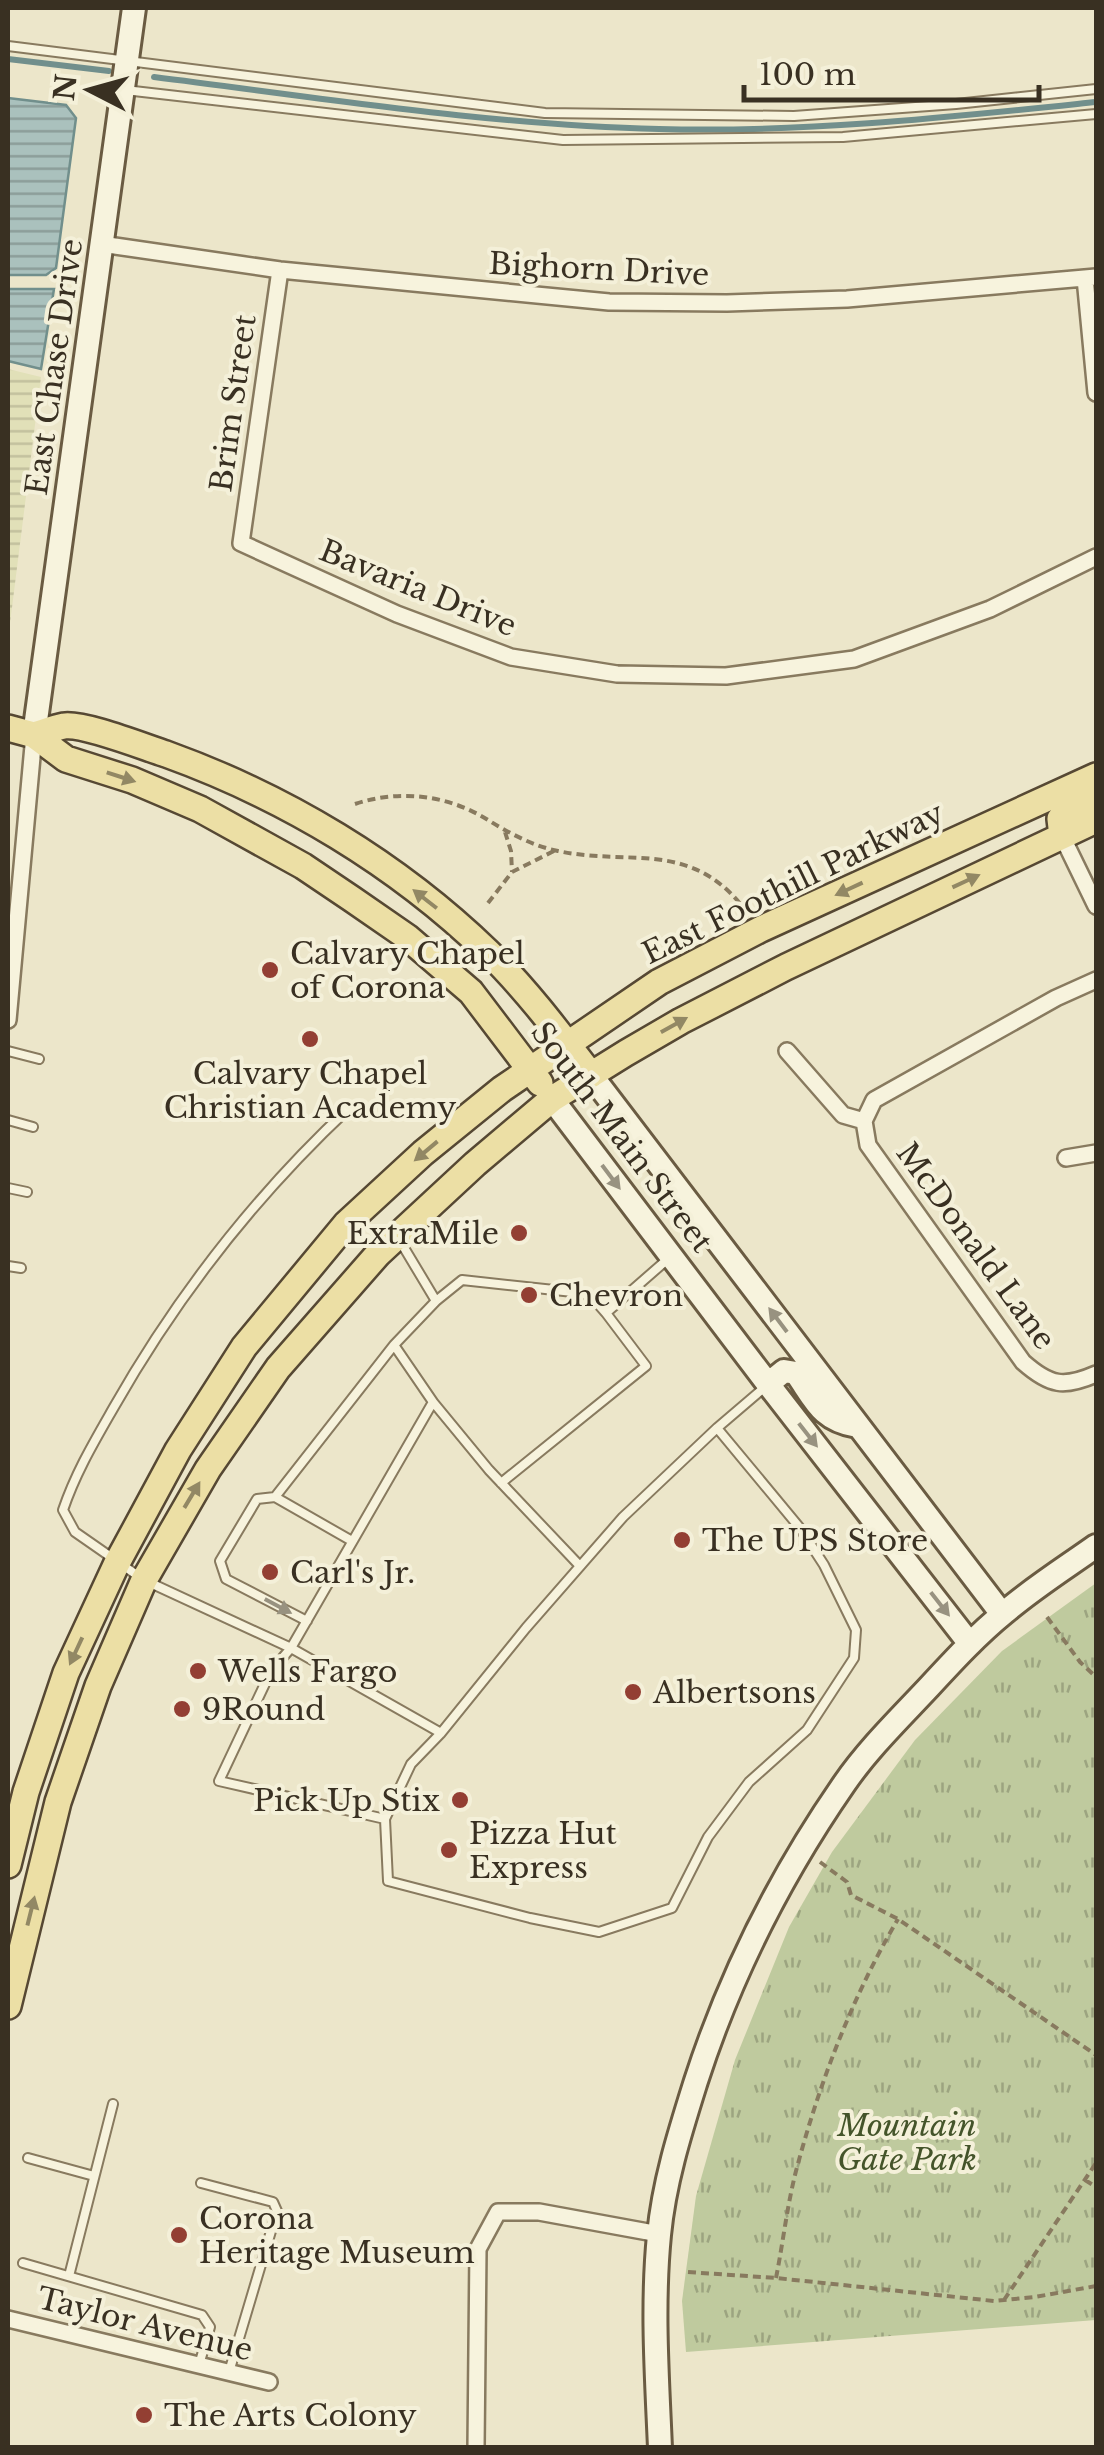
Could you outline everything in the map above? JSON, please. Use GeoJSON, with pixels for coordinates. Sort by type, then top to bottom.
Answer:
{"type":"FeatureCollection","features":[{"type":"Feature","properties":{"kind":"main road","name":"East Chase Drive"},"geometry":{"type":"LineString","coordinates":[[34,735],[134,8]]}},
{"type":"Feature","properties":{"kind":"main road","name":"South Main Street"},"geometry":{"type":"LineString","coordinates":[[34,735],[67,725],[120,738],[199,766],[296,811],[368,855],[489,953],[567,1043],[1002,1614]]}},
{"type":"Feature","properties":{"kind":"main road","name":"South Main Street"},"geometry":{"type":"LineString","coordinates":[[8,728],[34,735],[66,760],[132,780],[200,810],[303,866],[407,937],[471,992],[970,1644]]}},
{"type":"Feature","properties":{"kind":"main road","name":"East Foothill Parkway"},"geometry":{"type":"LineString","coordinates":[[8,1860],[66,1673],[117,1562],[178,1450],[244,1347],[346,1224],[423,1153],[502,1089],[658,982],[761,929],[1096,776]]}},
{"type":"Feature","properties":{"kind":"main road"},"geometry":{"type":"LineString","coordinates":[[1062,836],[1060,819],[1074,806],[1096,796]]}},
{"type":"Feature","properties":{"kind":"main road"},"geometry":{"type":"LineString","coordinates":[[8,2006],[63,1786],[98,1686],[144,1580],[208,1469],[278,1368],[378,1254],[475,1164],[552,1099],[591,1074],[681,1020],[786,966],[1096,820]]}},
{"type":"Feature","properties":{"kind":"main road"},"geometry":{"type":"LineString","coordinates":[[768,1384],[784,1371],[796,1372],[826,1415],[839,1423],[857,1426]]}},
{"type":"Feature","properties":{"kind":"main road"},"geometry":{"type":"LineString","coordinates":[[660,2448],[656,2363],[659,2234],[672,2157],[706,2050],[747,1950],[801,1851],[846,1781],[909,1708],[1002,1614],[1096,1546]]}},
{"type":"Feature","properties":{"kind":"street","name":"Bighorn Drive"},"geometry":{"type":"LineString","coordinates":[[101,244],[280,270],[629,302],[847,299],[1091,278]]}},
{"type":"Feature","properties":{"kind":"street","name":"Brim Street"},"geometry":{"type":"LineString","coordinates":[[241,543],[280,270]]}},
{"type":"Feature","properties":{"kind":"street"},"geometry":{"type":"LineString","coordinates":[[1091,278],[1096,393]]}},
{"type":"Feature","properties":{"kind":"street","name":"Bavaria Drive"},"geometry":{"type":"LineString","coordinates":[[241,543],[397,614],[510,656],[618,674],[726,676],[854,659],[990,610],[1096,558]]}},
{"type":"Feature","properties":{"kind":"street"},"geometry":{"type":"LineString","coordinates":[[8,1020],[34,735]]}},
{"type":"Feature","properties":{"kind":"street"},"geometry":{"type":"LineString","coordinates":[[1062,836],[1096,906]]}},
{"type":"Feature","properties":{"kind":"street"},"geometry":{"type":"LineString","coordinates":[[864,1121],[874,1100],[1056,998],[1096,980]]}},
{"type":"Feature","properties":{"kind":"street","name":"McDonald Lane"},"geometry":{"type":"LineString","coordinates":[[786,1051],[843,1114],[864,1121],[868,1145],[1024,1362],[1051,1382],[1072,1384],[1096,1374]]}},
{"type":"Feature","properties":{"kind":"street"},"geometry":{"type":"LineString","coordinates":[[1066,1158],[1096,1153]]}},
{"type":"Feature","properties":{"kind":"street"},"geometry":{"type":"LineString","coordinates":[[476,2448],[478,2249],[498,2212],[539,2212],[659,2234]]}},
{"type":"Feature","properties":{"kind":"street","name":"Taylor Avenue"},"geometry":{"type":"LineString","coordinates":[[8,2319],[269,2382]]}},
{"type":"Feature","properties":{"kind":"lane"},"geometry":{"type":"LineString","coordinates":[[8,46],[546,112],[794,116],[1096,89]]}},
{"type":"Feature","properties":{"kind":"lane"},"geometry":{"type":"LineString","coordinates":[[122,90],[563,140],[843,137],[1096,114]]}},
{"type":"Feature","properties":{"kind":"lane"},"geometry":{"type":"LineString","coordinates":[[8,1051],[39,1059]]}},
{"type":"Feature","properties":{"kind":"lane"},"geometry":{"type":"LineString","coordinates":[[349,1108],[305,1149],[216,1254],[146,1350],[74,1477],[63,1510],[74,1532],[144,1580],[291,1648],[441,1733]]}},
{"type":"Feature","properties":{"kind":"lane"},"geometry":{"type":"LineString","coordinates":[[8,1120],[33,1127]]}},
{"type":"Feature","properties":{"kind":"lane"},"geometry":{"type":"LineString","coordinates":[[8,1188],[28,1192]]}},
{"type":"Feature","properties":{"kind":"lane"},"geometry":{"type":"LineString","coordinates":[[398,1237],[436,1301]]}},
{"type":"Feature","properties":{"kind":"lane"},"geometry":{"type":"LineString","coordinates":[[606,1313],[671,1256]]}},
{"type":"Feature","properties":{"kind":"lane"},"geometry":{"type":"LineString","coordinates":[[8,1266],[21,1268]]}},
{"type":"Feature","properties":{"kind":"lane"},"geometry":{"type":"LineString","coordinates":[[274,1497],[394,1345],[462,1280],[592,1297],[646,1366],[501,1483]]}},
{"type":"Feature","properties":{"kind":"lane"},"geometry":{"type":"LineString","coordinates":[[394,1345],[432,1402],[579,1566]]}},
{"type":"Feature","properties":{"kind":"lane"},"geometry":{"type":"LineString","coordinates":[[717,1428],[800,1528],[824,1565],[856,1630],[854,1658],[807,1730],[748,1782],[708,1836],[672,1908],[599,1932],[388,1881],[385,1819],[411,1764],[623,1516],[717,1428],[768,1384]]}},
{"type":"Feature","properties":{"kind":"lane"},"geometry":{"type":"LineString","coordinates":[[385,1819],[219,1781],[271,1671],[291,1648],[432,1402]]}},
{"type":"Feature","properties":{"kind":"lane"},"geometry":{"type":"LineString","coordinates":[[307,1621],[226,1579],[220,1562],[256,1499],[274,1497],[352,1541]]}},
{"type":"Feature","properties":{"kind":"lane"},"geometry":{"type":"LineString","coordinates":[[69,2276],[112,2104]]}},
{"type":"Feature","properties":{"kind":"lane"},"geometry":{"type":"LineString","coordinates":[[28,2158],[94,2176]]}},
{"type":"Feature","properties":{"kind":"lane"},"geometry":{"type":"LineString","coordinates":[[201,2183],[273,2202],[277,2212],[229,2372]]}},
{"type":"Feature","properties":{"kind":"lane"},"geometry":{"type":"LineString","coordinates":[[22,2263],[202,2315],[210,2328],[199,2365]]}},
{"type":"Feature","properties":{"kind":"path"},"geometry":{"type":"LineString","coordinates":[[356,804],[392,796],[429,797],[470,810],[505,831],[554,851],[666,859],[707,875],[742,906]]}},
{"type":"Feature","properties":{"kind":"path"},"geometry":{"type":"LineString","coordinates":[[505,831],[512,872]]}},
{"type":"Feature","properties":{"kind":"path"},"geometry":{"type":"LineString","coordinates":[[488,903],[512,872],[554,851]]}},
{"type":"Feature","properties":{"kind":"path"},"geometry":{"type":"LineString","coordinates":[[1047,1617],[1080,1662],[1096,1676]]}},
{"type":"Feature","properties":{"kind":"path"},"geometry":{"type":"LineString","coordinates":[[801,1851],[847,1882],[850,1895],[898,1919],[1096,2055]]}},
{"type":"Feature","properties":{"kind":"path"},"geometry":{"type":"LineString","coordinates":[[776,2278],[795,2174],[826,2069],[882,1945],[898,1919]]}},
{"type":"Feature","properties":{"kind":"path"},"geometry":{"type":"LineString","coordinates":[[1004,2300],[1096,2163]]}},
{"type":"Feature","properties":{"kind":"path"},"geometry":{"type":"LineString","coordinates":[[1085,2180],[1096,2188]]}},
{"type":"Feature","properties":{"kind":"path"},"geometry":{"type":"LineString","coordinates":[[688,2272],[994,2301],[1096,2286]]}},
{"type":"Feature","properties":{"kind":"green space"},"geometry":{"type":"Polygon","coordinates":[[[8,369],[41,377],[8,639],[8,369]]]}},
{"type":"Feature","properties":{"kind":"green space","name":"Mountain Gate Park"},"geometry":{"type":"Polygon","coordinates":[[[1096,1583],[1096,2320],[686,2352],[682,2301],[696,2196],[735,2060],[789,1927],[832,1852],[915,1740],[1002,1651],[1096,1583]]]}},
{"type":"Feature","properties":{"kind":"water"},"geometry":{"type":"Polygon","coordinates":[[[8,98],[66,105],[76,118],[56,268],[46,275],[8,275],[8,98]]]}},
{"type":"Feature","properties":{"kind":"water"},"geometry":{"type":"Polygon","coordinates":[[[8,289],[54,289],[41,369],[8,361],[8,289]]]}},
{"type":"Feature","properties":{"kind":"waterway"},"geometry":{"type":"LineString","coordinates":[[8,59],[109,71]]}},
{"type":"Feature","properties":{"kind":"waterway"},"geometry":{"type":"LineString","coordinates":[[154,77],[469,116],[659,129],[823,126],[1096,102]]}},
{"type":"Feature","properties":{"kind":"place","name":"Calvary Chapel of Corona"},"geometry":{"type":"Point","coordinates":[270,970]}},
{"type":"Feature","properties":{"kind":"place","name":"Calvary Chapel Christian Academy"},"geometry":{"type":"Point","coordinates":[310,1039]}},
{"type":"Feature","properties":{"kind":"place","name":"ExtraMile"},"geometry":{"type":"Point","coordinates":[519,1233]}},
{"type":"Feature","properties":{"kind":"place","name":"Chevron"},"geometry":{"type":"Point","coordinates":[529,1295]}},
{"type":"Feature","properties":{"kind":"place","name":"The UPS Store"},"geometry":{"type":"Point","coordinates":[682,1540]}},
{"type":"Feature","properties":{"kind":"place","name":"Carl's Jr."},"geometry":{"type":"Point","coordinates":[270,1572]}},
{"type":"Feature","properties":{"kind":"place","name":"Wells Fargo"},"geometry":{"type":"Point","coordinates":[198,1671]}},
{"type":"Feature","properties":{"kind":"place","name":"Albertsons"},"geometry":{"type":"Point","coordinates":[633,1692]}},
{"type":"Feature","properties":{"kind":"place","name":"9Round"},"geometry":{"type":"Point","coordinates":[182,1709]}},
{"type":"Feature","properties":{"kind":"place","name":"Pick Up Stix"},"geometry":{"type":"Point","coordinates":[460,1800]}},
{"type":"Feature","properties":{"kind":"place","name":"Pizza Hut Express"},"geometry":{"type":"Point","coordinates":[449,1850]}},
{"type":"Feature","properties":{"kind":"place","name":"Corona Heritage Museum"},"geometry":{"type":"Point","coordinates":[179,2235]}},
{"type":"Feature","properties":{"kind":"place","name":"The Arts Colony"},"geometry":{"type":"Point","coordinates":[144,2415]}}]}
